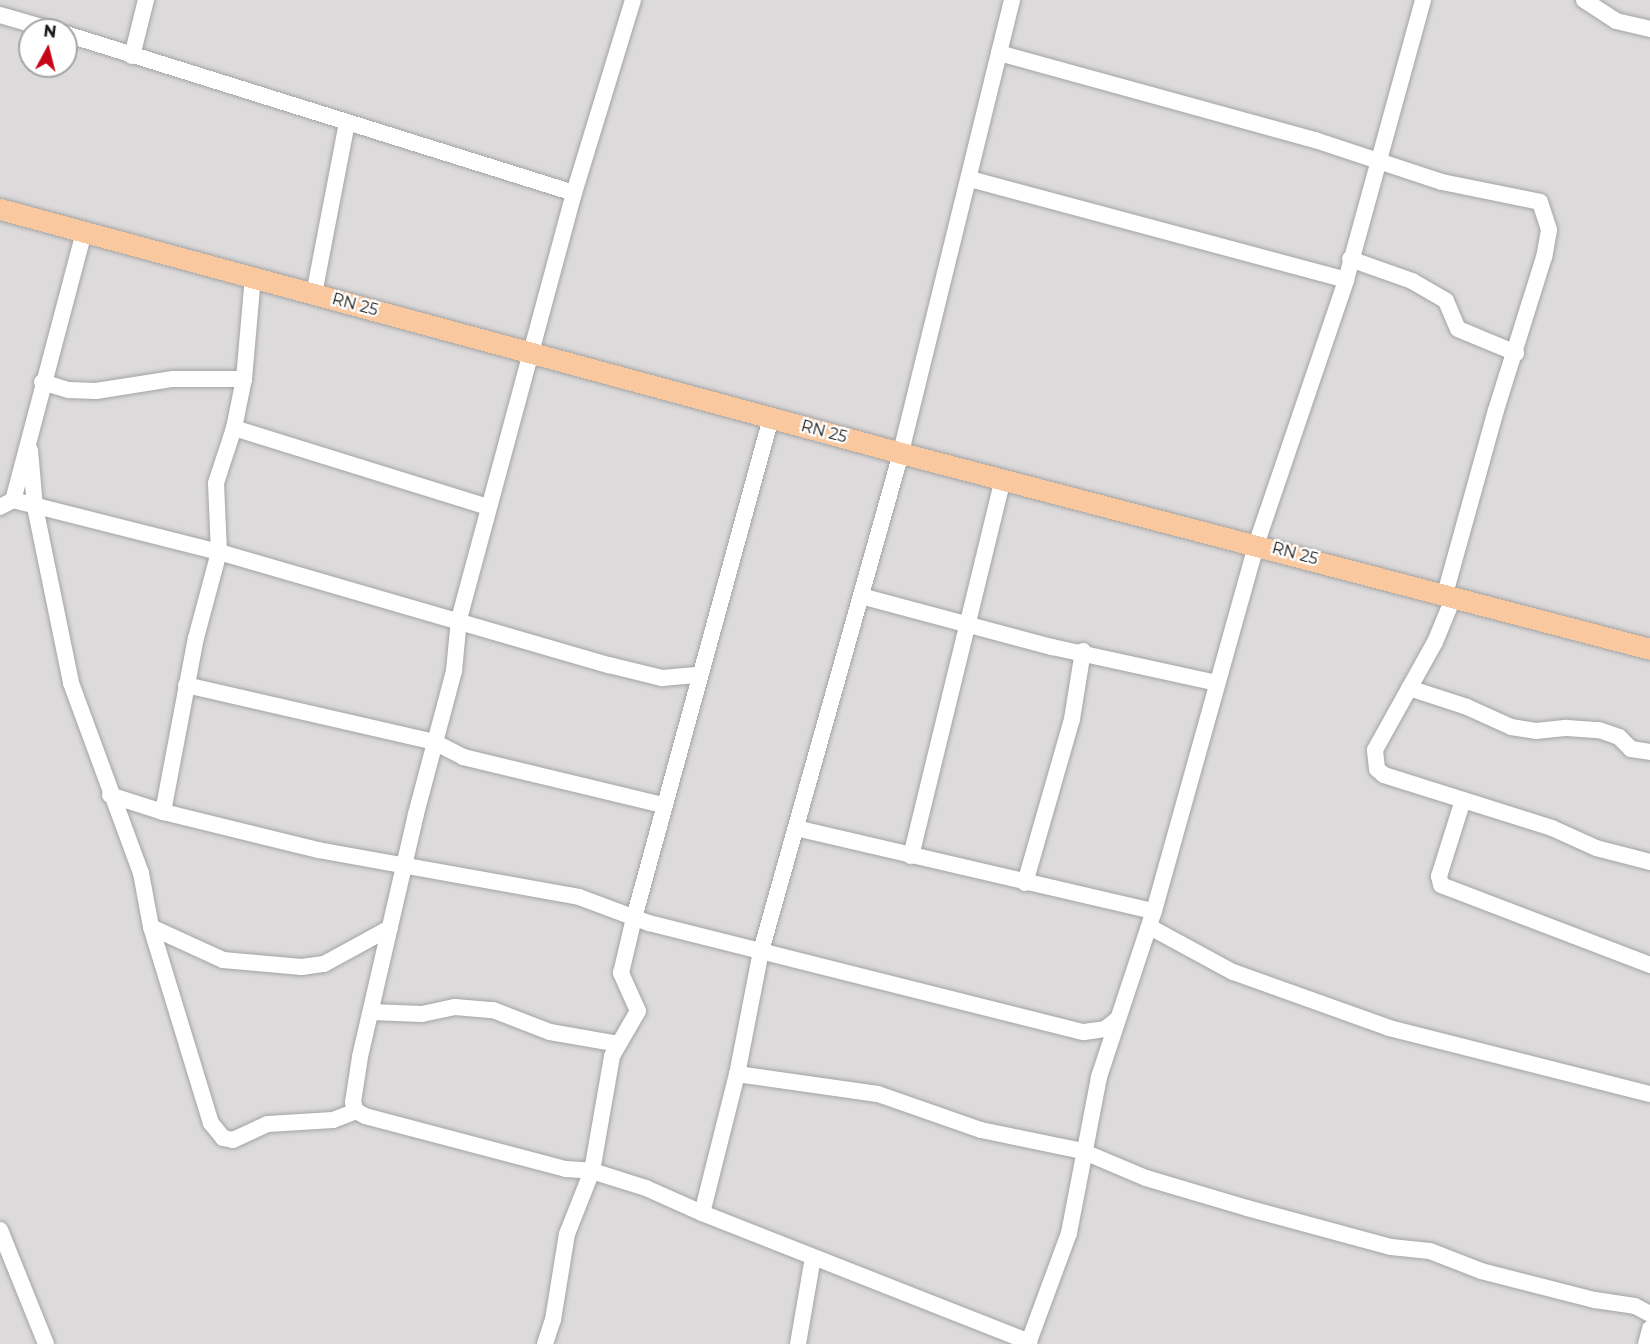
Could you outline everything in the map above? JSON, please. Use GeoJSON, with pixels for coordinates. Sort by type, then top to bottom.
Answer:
{"type":"FeatureCollection","features":[{"type":"Feature","properties":{"kind":"main road","name":"RN 25"},"geometry":{"type":"LineString","coordinates":[[0,210],[901,453],[1256,544],[1650,649]]}},
{"type":"Feature","properties":{"kind":"street"},"geometry":{"type":"LineString","coordinates":[[132,56],[146,0]]}},
{"type":"Feature","properties":{"kind":"street"},"geometry":{"type":"LineString","coordinates":[[356,1111],[353,1102],[360,1057],[434,742],[454,671],[459,619],[574,193],[633,0]]}},
{"type":"Feature","properties":{"kind":"street"},"geometry":{"type":"LineString","coordinates":[[702,1213],[737,1074],[761,951],[901,453],[970,179],[1012,0]]}},
{"type":"Feature","properties":{"kind":"street"},"geometry":{"type":"LineString","coordinates":[[29,434],[35,507],[71,683],[110,795],[141,873],[151,927],[216,1133],[233,1140],[268,1124],[333,1120],[356,1111],[566,1170],[592,1172],[646,1188],[702,1213],[1028,1343],[1069,1233],[1082,1151],[1118,1019],[1152,919],[1256,544],[1346,280],[1376,161],[1392,118],[1422,0]]}},
{"type":"Feature","properties":{"kind":"street"},"geometry":{"type":"LineString","coordinates":[[1584,0],[1616,21],[1650,28]]}},
{"type":"Feature","properties":{"kind":"street"},"geometry":{"type":"LineString","coordinates":[[0,15],[18,20]]}},
{"type":"Feature","properties":{"kind":"street"},"geometry":{"type":"LineString","coordinates":[[78,38],[574,193]]}},
{"type":"Feature","properties":{"kind":"street"},"geometry":{"type":"LineString","coordinates":[[999,53],[1315,140],[1442,182],[1540,202],[1549,230],[1516,354],[1496,410],[1450,595],[1435,642],[1375,750],[1377,769],[1384,775],[1552,828],[1596,848],[1650,862]]}},
{"type":"Feature","properties":{"kind":"street"},"geometry":{"type":"LineString","coordinates":[[314,294],[347,123]]}},
{"type":"Feature","properties":{"kind":"street"},"geometry":{"type":"LineString","coordinates":[[970,179],[1346,280]]}},
{"type":"Feature","properties":{"kind":"street"},"geometry":{"type":"LineString","coordinates":[[84,232],[29,434],[7,504],[35,507],[219,552],[662,678],[699,675]]}},
{"type":"Feature","properties":{"kind":"street"},"geometry":{"type":"LineString","coordinates":[[1350,259],[1420,286],[1446,301],[1458,329],[1516,354]]}},
{"type":"Feature","properties":{"kind":"street"},"geometry":{"type":"LineString","coordinates":[[163,812],[186,685],[219,552],[216,483],[234,428],[244,379],[252,277]]}},
{"type":"Feature","properties":{"kind":"street"},"geometry":{"type":"LineString","coordinates":[[42,382],[69,390],[96,391],[172,379],[244,379]]}},
{"type":"Feature","properties":{"kind":"street"},"geometry":{"type":"LineString","coordinates":[[545,1344],[553,1320],[567,1233],[592,1172],[618,1044],[631,1028],[638,1011],[621,973],[634,918],[663,805],[771,418]]}},
{"type":"Feature","properties":{"kind":"street"},"geometry":{"type":"LineString","coordinates":[[234,428],[488,507]]}},
{"type":"Feature","properties":{"kind":"street"},"geometry":{"type":"LineString","coordinates":[[911,856],[1003,479]]}},
{"type":"Feature","properties":{"kind":"street"},"geometry":{"type":"LineString","coordinates":[[861,596],[1217,683]]}},
{"type":"Feature","properties":{"kind":"street"},"geometry":{"type":"LineString","coordinates":[[1025,883],[1072,718],[1083,651]]}},
{"type":"Feature","properties":{"kind":"street"},"geometry":{"type":"LineString","coordinates":[[186,685],[434,742],[463,757],[663,805]]}},
{"type":"Feature","properties":{"kind":"street"},"geometry":{"type":"LineString","coordinates":[[1409,688],[1467,707],[1511,727],[1536,731],[1581,727],[1599,730],[1618,737],[1631,749],[1650,752]]}},
{"type":"Feature","properties":{"kind":"street"},"geometry":{"type":"LineString","coordinates":[[110,795],[163,812],[318,850],[579,897],[634,918],[1084,1032],[1106,1029],[1118,1019]]}},
{"type":"Feature","properties":{"kind":"street"},"geometry":{"type":"LineString","coordinates":[[1463,800],[1439,876],[1441,885],[1650,965]]}},
{"type":"Feature","properties":{"kind":"street"},"geometry":{"type":"LineString","coordinates":[[796,828],[1025,883],[1152,919],[1233,972],[1389,1028],[1650,1095]]}},
{"type":"Feature","properties":{"kind":"street"},"geometry":{"type":"LineString","coordinates":[[151,927],[223,960],[302,967],[324,964],[390,928]]}},
{"type":"Feature","properties":{"kind":"street"},"geometry":{"type":"LineString","coordinates":[[371,1012],[422,1014],[455,1007],[493,1010],[550,1032],[618,1044]]}},
{"type":"Feature","properties":{"kind":"street"},"geometry":{"type":"LineString","coordinates":[[737,1074],[878,1094],[981,1130],[1082,1151],[1146,1178],[1326,1230],[1391,1247],[1430,1251],[1514,1280],[1595,1300],[1635,1306],[1650,1314]]}},
{"type":"Feature","properties":{"kind":"street"},"geometry":{"type":"LineString","coordinates":[[0,1230],[46,1344]]}},
{"type":"Feature","properties":{"kind":"street"},"geometry":{"type":"LineString","coordinates":[[798,1344],[813,1257]]}},
{"type":"Feature","properties":{"kind":"street"},"geometry":{"type":"LineString","coordinates":[[1635,1306],[1650,1296]]}},
{"type":"Feature","properties":{"kind":"street"},"geometry":{"type":"LineString","coordinates":[[1646,1344],[1650,1329]]}},
{"type":"Feature","properties":{"kind":"shaded area"},"geometry":{"type":"Polygon","coordinates":[[[0,0],[1650,0],[1650,1344],[0,1344],[0,0]]]}}]}
